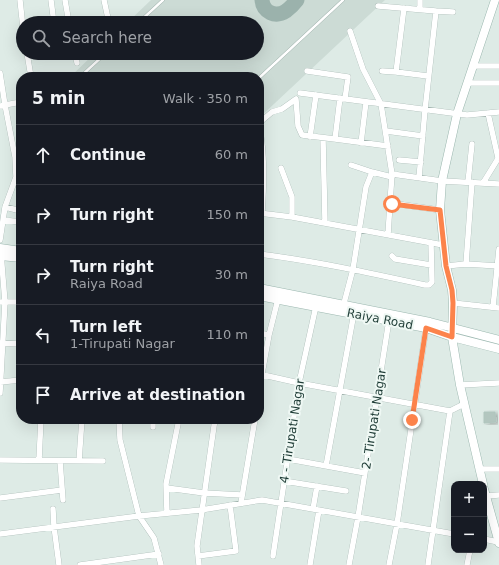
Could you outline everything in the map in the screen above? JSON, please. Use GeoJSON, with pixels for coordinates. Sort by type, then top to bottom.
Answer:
{"type":"FeatureCollection","features":[{"type":"Feature","properties":{"kind":"street"},"geometry":{"type":"LineString","coordinates":[[20,0],[22,16]]}},
{"type":"Feature","properties":{"kind":"street"},"geometry":{"type":"LineString","coordinates":[[51,0],[53,16]]}},
{"type":"Feature","properties":{"kind":"street"},"geometry":{"type":"LineString","coordinates":[[65,0],[68,16]]}},
{"type":"Feature","properties":{"kind":"street"},"geometry":{"type":"LineString","coordinates":[[104,0],[107,16]]}},
{"type":"Feature","properties":{"kind":"street"},"geometry":{"type":"LineString","coordinates":[[420,0],[420,9]]}},
{"type":"Feature","properties":{"kind":"street"},"geometry":{"type":"LineString","coordinates":[[482,481],[464,404],[452,337],[452,290],[446,266],[440,210],[442,181],[458,114],[495,0]]}},
{"type":"Feature","properties":{"kind":"street"},"geometry":{"type":"LineString","coordinates":[[378,6],[453,12]]}},
{"type":"Feature","properties":{"kind":"street"},"geometry":{"type":"LineString","coordinates":[[396,72],[404,8]]}},
{"type":"Feature","properties":{"kind":"street"},"geometry":{"type":"LineString","coordinates":[[419,178],[428,76],[436,11]]}},
{"type":"Feature","properties":{"kind":"street"},"geometry":{"type":"LineString","coordinates":[[350,31],[363,69],[381,104],[392,176],[388,235]]}},
{"type":"Feature","properties":{"kind":"street"},"geometry":{"type":"LineString","coordinates":[[28,60],[30,72]]}},
{"type":"Feature","properties":{"kind":"street"},"geometry":{"type":"LineString","coordinates":[[473,66],[499,66]]}},
{"type":"Feature","properties":{"kind":"street"},"geometry":{"type":"LineString","coordinates":[[307,71],[348,76],[342,98],[335,139]]}},
{"type":"Feature","properties":{"kind":"street"},"geometry":{"type":"LineString","coordinates":[[382,71],[428,76]]}},
{"type":"Feature","properties":{"kind":"street"},"geometry":{"type":"LineString","coordinates":[[0,73],[3,106],[16,149]]}},
{"type":"Feature","properties":{"kind":"street"},"geometry":{"type":"LineString","coordinates":[[467,83],[499,83]]}},
{"type":"Feature","properties":{"kind":"street"},"geometry":{"type":"LineString","coordinates":[[300,93],[467,115],[499,112]]}},
{"type":"Feature","properties":{"kind":"street"},"geometry":{"type":"LineString","coordinates":[[310,137],[316,95]]}},
{"type":"Feature","properties":{"kind":"street"},"geometry":{"type":"LineString","coordinates":[[264,119],[272,112],[282,109],[296,99],[300,133],[305,136],[388,146]]}},
{"type":"Feature","properties":{"kind":"street"},"geometry":{"type":"LineString","coordinates":[[361,143],[366,102]]}},
{"type":"Feature","properties":{"kind":"street"},"geometry":{"type":"LineString","coordinates":[[3,106],[16,103]]}},
{"type":"Feature","properties":{"kind":"street"},"geometry":{"type":"LineString","coordinates":[[483,183],[498,158],[488,113]]}},
{"type":"Feature","properties":{"kind":"street"},"geometry":{"type":"LineString","coordinates":[[386,131],[423,136]]}},
{"type":"Feature","properties":{"kind":"street"},"geometry":{"type":"LineString","coordinates":[[323,138],[325,223]]}},
{"type":"Feature","properties":{"kind":"street"},"geometry":{"type":"LineString","coordinates":[[466,264],[472,144]]}},
{"type":"Feature","properties":{"kind":"street"},"geometry":{"type":"LineString","coordinates":[[399,160],[421,162]]}},
{"type":"Feature","properties":{"kind":"street"},"geometry":{"type":"LineString","coordinates":[[351,165],[372,172],[392,176],[442,181],[499,184]]}},
{"type":"Feature","properties":{"kind":"street"},"geometry":{"type":"LineString","coordinates":[[281,168],[292,197],[292,217]]}},
{"type":"Feature","properties":{"kind":"street"},"geometry":{"type":"LineString","coordinates":[[343,308],[353,270],[366,187],[372,172]]}},
{"type":"Feature","properties":{"kind":"street"},"geometry":{"type":"LineString","coordinates":[[0,240],[5,207],[16,177]]}},
{"type":"Feature","properties":{"kind":"street"},"geometry":{"type":"LineString","coordinates":[[390,203],[440,210]]}},
{"type":"Feature","properties":{"kind":"street"},"geometry":{"type":"LineString","coordinates":[[5,207],[16,210]]}},
{"type":"Feature","properties":{"kind":"street"},"geometry":{"type":"LineString","coordinates":[[264,214],[292,217],[443,245]]}},
{"type":"Feature","properties":{"kind":"street"},"geometry":{"type":"LineString","coordinates":[[3,220],[16,221]]}},
{"type":"Feature","properties":{"kind":"street"},"geometry":{"type":"LineString","coordinates":[[264,255],[286,257],[429,285],[432,282],[431,243]]}},
{"type":"Feature","properties":{"kind":"street"},"geometry":{"type":"LineString","coordinates":[[453,303],[496,307],[499,249]]}},
{"type":"Feature","properties":{"kind":"street"},"geometry":{"type":"LineString","coordinates":[[0,253],[16,251]]}},
{"type":"Feature","properties":{"kind":"street"},"geometry":{"type":"LineString","coordinates":[[0,253],[16,257]]}},
{"type":"Feature","properties":{"kind":"street"},"geometry":{"type":"LineString","coordinates":[[0,253],[2,302],[0,393]]}},
{"type":"Feature","properties":{"kind":"street"},"geometry":{"type":"LineString","coordinates":[[392,256],[395,259],[432,265]]}},
{"type":"Feature","properties":{"kind":"street"},"geometry":{"type":"LineString","coordinates":[[446,266],[466,264],[499,266]]}},
{"type":"Feature","properties":{"kind":"street","name":"Raiya Road"},"geometry":{"type":"LineString","coordinates":[[264,289],[343,308],[354,313],[426,328],[452,337],[499,349]]}},
{"type":"Feature","properties":{"kind":"street","name":"Raiya Road"},"geometry":{"type":"LineString","coordinates":[[264,297],[316,306],[343,308],[417,319],[499,340]]}},
{"type":"Feature","properties":{"kind":"street"},"geometry":{"type":"LineString","coordinates":[[264,357],[278,299]]}},
{"type":"Feature","properties":{"kind":"street"},"geometry":{"type":"LineString","coordinates":[[2,302],[16,302]]}},
{"type":"Feature","properties":{"kind":"street","name":"4 - Tirupati Nagar"},"geometry":{"type":"LineString","coordinates":[[273,556],[299,383],[316,306]]}},
{"type":"Feature","properties":{"kind":"street"},"geometry":{"type":"LineString","coordinates":[[326,466],[354,313]]}},
{"type":"Feature","properties":{"kind":"street","name":"2- Tirupati Nagar"},"geometry":{"type":"LineString","coordinates":[[349,565],[389,320]]}},
{"type":"Feature","properties":{"kind":"street"},"geometry":{"type":"LineString","coordinates":[[389,565],[397,524],[426,328]]}},
{"type":"Feature","properties":{"kind":"street"},"geometry":{"type":"LineString","coordinates":[[264,334],[269,335]]}},
{"type":"Feature","properties":{"kind":"street"},"geometry":{"type":"LineString","coordinates":[[1,343],[16,344]]}},
{"type":"Feature","properties":{"kind":"street"},"geometry":{"type":"LineString","coordinates":[[264,376],[450,411],[464,404]]}},
{"type":"Feature","properties":{"kind":"street"},"geometry":{"type":"LineString","coordinates":[[0,382],[16,380]]}},
{"type":"Feature","properties":{"kind":"street"},"geometry":{"type":"LineString","coordinates":[[460,384],[499,383]]}},
{"type":"Feature","properties":{"kind":"street"},"geometry":{"type":"LineString","coordinates":[[428,565],[450,411]]}},
{"type":"Feature","properties":{"kind":"street"},"geometry":{"type":"LineString","coordinates":[[39,460],[41,424]]}},
{"type":"Feature","properties":{"kind":"street"},"geometry":{"type":"LineString","coordinates":[[79,461],[82,424]]}},
{"type":"Feature","properties":{"kind":"street"},"geometry":{"type":"LineString","coordinates":[[119,424],[120,440],[139,516],[154,538],[161,565]]}},
{"type":"Feature","properties":{"kind":"street"},"geometry":{"type":"LineString","coordinates":[[167,513],[166,488],[178,424]]}},
{"type":"Feature","properties":{"kind":"street"},"geometry":{"type":"LineString","coordinates":[[199,565],[197,546],[214,424]]}},
{"type":"Feature","properties":{"kind":"street"},"geometry":{"type":"LineString","coordinates":[[241,503],[254,424]]}},
{"type":"Feature","properties":{"kind":"street"},"geometry":{"type":"LineString","coordinates":[[288,459],[365,473]]}},
{"type":"Feature","properties":{"kind":"street"},"geometry":{"type":"LineString","coordinates":[[0,460],[103,461]]}},
{"type":"Feature","properties":{"kind":"street"},"geometry":{"type":"LineString","coordinates":[[60,461],[63,500]]}},
{"type":"Feature","properties":{"kind":"street"},"geometry":{"type":"LineString","coordinates":[[478,469],[499,469]]}},
{"type":"Feature","properties":{"kind":"street"},"geometry":{"type":"LineString","coordinates":[[284,480],[346,491]]}},
{"type":"Feature","properties":{"kind":"street"},"geometry":{"type":"LineString","coordinates":[[313,509],[317,486]]}},
{"type":"Feature","properties":{"kind":"street"},"geometry":{"type":"LineString","coordinates":[[166,488],[204,493],[242,495]]}},
{"type":"Feature","properties":{"kind":"street"},"geometry":{"type":"LineString","coordinates":[[0,498],[62,490]]}},
{"type":"Feature","properties":{"kind":"street"},"geometry":{"type":"LineString","coordinates":[[487,492],[499,495]]}},
{"type":"Feature","properties":{"kind":"street"},"geometry":{"type":"LineString","coordinates":[[487,499],[499,542],[487,540]]}},
{"type":"Feature","properties":{"kind":"street"},"geometry":{"type":"LineString","coordinates":[[0,534],[139,516],[202,510],[262,500],[451,533]]}},
{"type":"Feature","properties":{"kind":"street"},"geometry":{"type":"LineString","coordinates":[[198,556],[236,551],[230,505]]}},
{"type":"Feature","properties":{"kind":"street"},"geometry":{"type":"LineString","coordinates":[[53,509],[59,565]]}},
{"type":"Feature","properties":{"kind":"street"},"geometry":{"type":"LineString","coordinates":[[310,565],[319,510]]}},
{"type":"Feature","properties":{"kind":"street"},"geometry":{"type":"LineString","coordinates":[[467,565],[469,553]]}},
{"type":"Feature","properties":{"kind":"street"},"geometry":{"type":"LineString","coordinates":[[80,565],[159,554]]}},
{"type":"Feature","properties":{"kind":"lane"},"geometry":{"type":"LineString","coordinates":[[146,16],[163,0]]}},
{"type":"Feature","properties":{"kind":"lane"},"geometry":{"type":"LineString","coordinates":[[264,73],[343,0]]}},
{"type":"Feature","properties":{"kind":"lane"},"geometry":{"type":"LineString","coordinates":[[85,72],[98,60]]}},
{"type":"Feature","properties":{"kind":"shaded area"},"geometry":{"type":"Polygon","coordinates":[[[151,0],[385,0],[264,113],[264,72],[75,72],[88,60],[264,60],[264,16],[134,16],[151,0]]]}},
{"type":"Feature","properties":{"kind":"building"},"geometry":{"type":"Polygon","coordinates":[[[484,412],[495,412],[496,422],[484,423],[484,412]]]}},
{"type":"Feature","properties":{"kind":"taxiway"},"geometry":{"type":"LineString","coordinates":[[262,0],[267,11],[274,14],[286,11],[297,0]]}},
{"type":"Feature","properties":{"kind":"route"},"geometry":{"type":"LineString","coordinates":[[392,204],[440,210],[446,266],[452,290],[452,337],[426,328],[412,420]]}}]}
